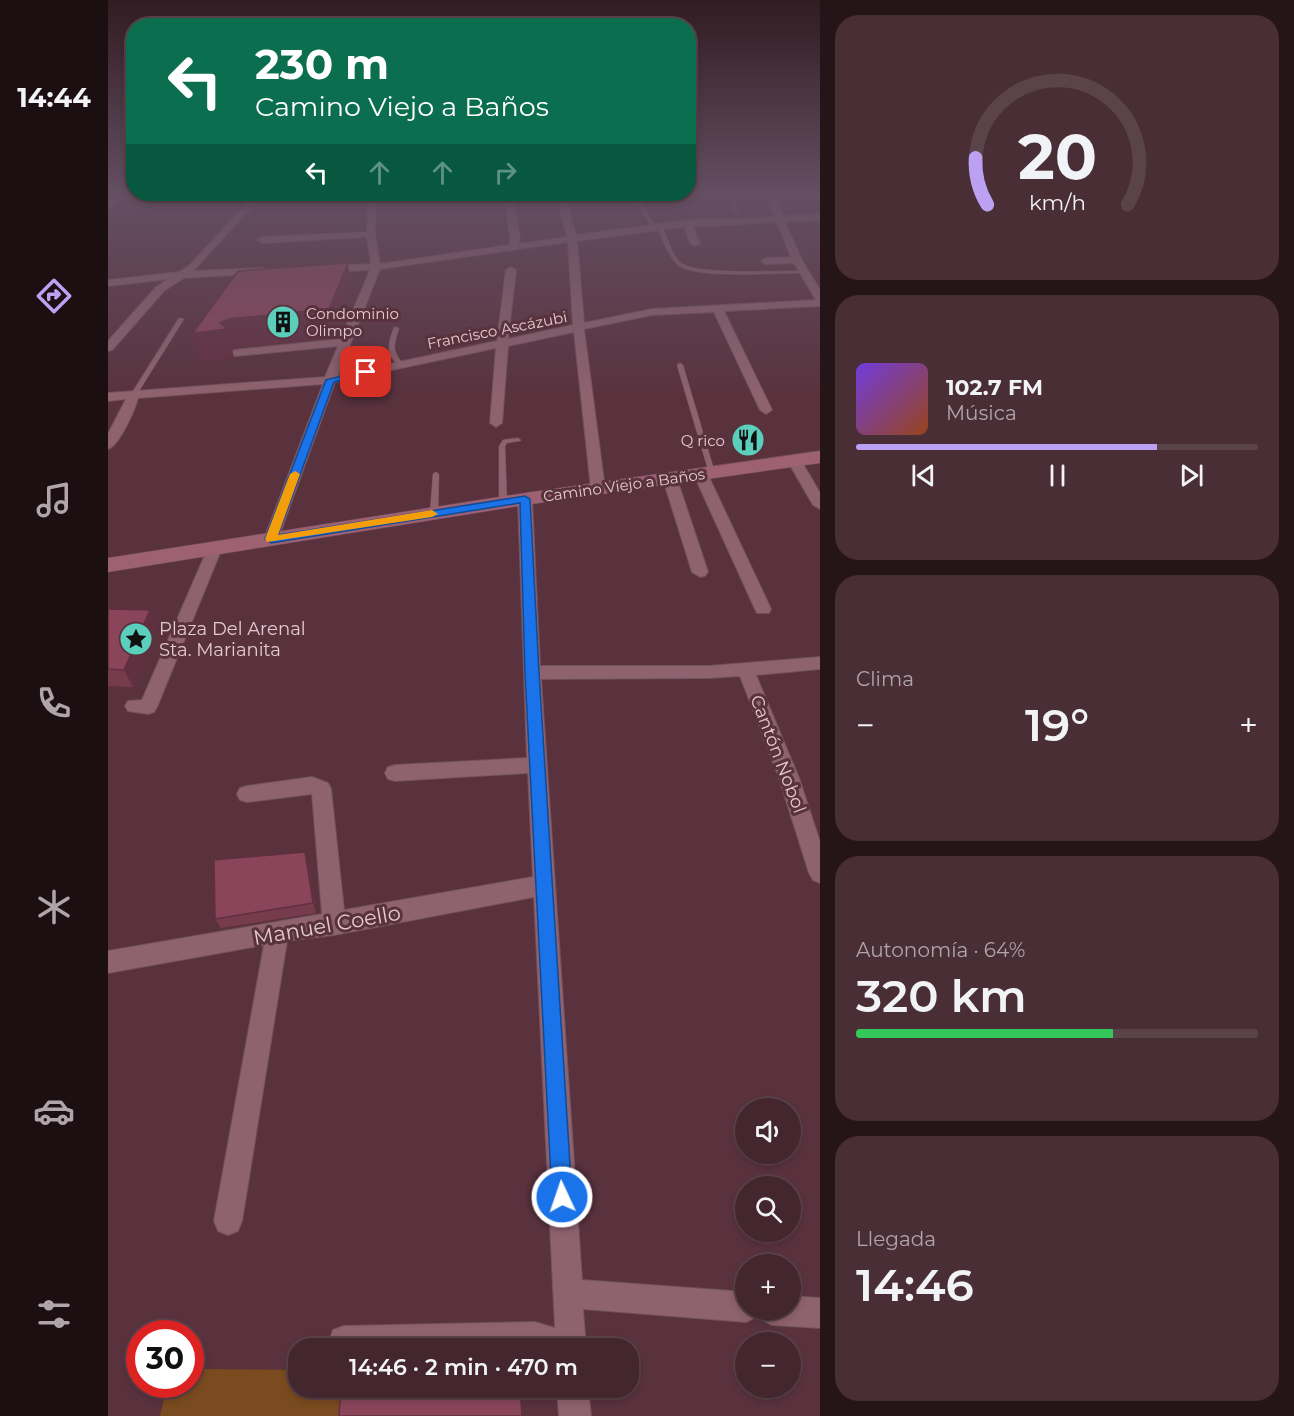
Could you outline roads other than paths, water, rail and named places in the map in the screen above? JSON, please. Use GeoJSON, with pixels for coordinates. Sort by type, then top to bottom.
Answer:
{"type":"FeatureCollection","features":[{"type":"Feature","properties":{"kind":"street"},"geometry":{"type":"LineString","coordinates":[[108,348],[160,289],[198,261]]}},
{"type":"Feature","properties":{"kind":"street"},"geometry":{"type":"LineString","coordinates":[[271,539],[330,380],[376,267],[375,261]]}},
{"type":"Feature","properties":{"kind":"street"},"geometry":{"type":"LineString","coordinates":[[317,269],[376,267],[415,261]]}},
{"type":"Feature","properties":{"kind":"street"},"geometry":{"type":"LineString","coordinates":[[575,261],[579,329],[598,489]]}},
{"type":"Feature","properties":{"kind":"street"},"geometry":{"type":"LineString","coordinates":[[798,261],[820,298]]}},
{"type":"Feature","properties":{"kind":"street"},"geometry":{"type":"LineString","coordinates":[[108,283],[178,275],[270,270]]}},
{"type":"Feature","properties":{"kind":"street"},"geometry":{"type":"LineString","coordinates":[[496,423],[502,343],[511,270]]}},
{"type":"Feature","properties":{"kind":"street","name":"Francisco Ascázubi"},"geometry":{"type":"LineString","coordinates":[[108,398],[330,380],[651,312],[820,303]]}},
{"type":"Feature","properties":{"kind":"street"},"geometry":{"type":"LineString","coordinates":[[717,308],[766,410]]}},
{"type":"Feature","properties":{"kind":"street"},"geometry":{"type":"LineString","coordinates":[[235,352],[346,342]]}},
{"type":"Feature","properties":{"kind":"street"},"geometry":{"type":"LineString","coordinates":[[108,445],[129,409],[133,396]]}},
{"type":"Feature","properties":{"kind":"street","name":"Camino Viejo a Baños"},"geometry":{"type":"LineString","coordinates":[[108,565],[502,502],[820,457]]}},
{"type":"Feature","properties":{"kind":"street"},"geometry":{"type":"LineString","coordinates":[[794,460],[820,506]]}},
{"type":"Feature","properties":{"kind":"street"},"geometry":{"type":"LineString","coordinates":[[707,474],[764,609]]}},
{"type":"Feature","properties":{"kind":"street"},"geometry":{"type":"LineString","coordinates":[[670,479],[700,572]]}},
{"type":"Feature","properties":{"kind":"street"},"geometry":{"type":"LineString","coordinates":[[525,499],[532,673],[570,1338]]}},
{"type":"Feature","properties":{"kind":"street"},"geometry":{"type":"LineString","coordinates":[[134,706],[148,707],[215,548]]}},
{"type":"Feature","properties":{"kind":"street"},"geometry":{"type":"LineString","coordinates":[[532,673],[636,674],[746,670],[820,663]]}},
{"type":"Feature","properties":{"kind":"street","name":"Cantón Nobol"},"geometry":{"type":"LineString","coordinates":[[746,670],[789,778],[820,873]]}},
{"type":"Feature","properties":{"kind":"street"},"geometry":{"type":"LineString","coordinates":[[395,773],[539,765]]}},
{"type":"Feature","properties":{"kind":"street"},"geometry":{"type":"LineString","coordinates":[[247,794],[312,784],[321,789],[333,924]]}},
{"type":"Feature","properties":{"kind":"street","name":"Manuel Coello"},"geometry":{"type":"LineString","coordinates":[[108,962],[545,885]]}},
{"type":"Feature","properties":{"kind":"street"},"geometry":{"type":"LineString","coordinates":[[228,1221],[277,934]]}},
{"type":"Feature","properties":{"kind":"street"},"geometry":{"type":"LineString","coordinates":[[567,1293],[735,1306]]}},
{"type":"Feature","properties":{"kind":"street"},"geometry":{"type":"LineString","coordinates":[[801,1312],[820,1313]]}},
{"type":"Feature","properties":{"kind":"street"},"geometry":{"type":"LineString","coordinates":[[487,1338],[538,1338]]}},
{"type":"Feature","properties":{"kind":"street"},"geometry":{"type":"LineString","coordinates":[[574,1398],[575,1416]]}},
{"type":"Feature","properties":{"kind":"lane"},"geometry":{"type":"LineString","coordinates":[[678,261],[682,267],[711,271],[804,272]]}},
{"type":"Feature","properties":{"kind":"lane"},"geometry":{"type":"LineString","coordinates":[[133,396],[181,319]]}},
{"type":"Feature","properties":{"kind":"lane"},"geometry":{"type":"LineString","coordinates":[[396,328],[390,347],[391,354],[401,365]]}},
{"type":"Feature","properties":{"kind":"lane"},"geometry":{"type":"LineString","coordinates":[[680,365],[707,474]]}},
{"type":"Feature","properties":{"kind":"lane"},"geometry":{"type":"LineString","coordinates":[[502,502],[502,446],[505,441],[518,440]]}},
{"type":"Feature","properties":{"kind":"lane"},"geometry":{"type":"LineString","coordinates":[[434,513],[436,474]]}},
{"type":"Feature","properties":{"kind":"place","name":"Condominio Olimpo"},"geometry":{"type":"Point","coordinates":[283,322]}},
{"type":"Feature","properties":{"kind":"place","name":"Q rico"},"geometry":{"type":"Point","coordinates":[748,440]}},
{"type":"Feature","properties":{"kind":"place","name":"Plaza Del Arenal Sta. Marianita"},"geometry":{"type":"Point","coordinates":[136,639]}}]}
